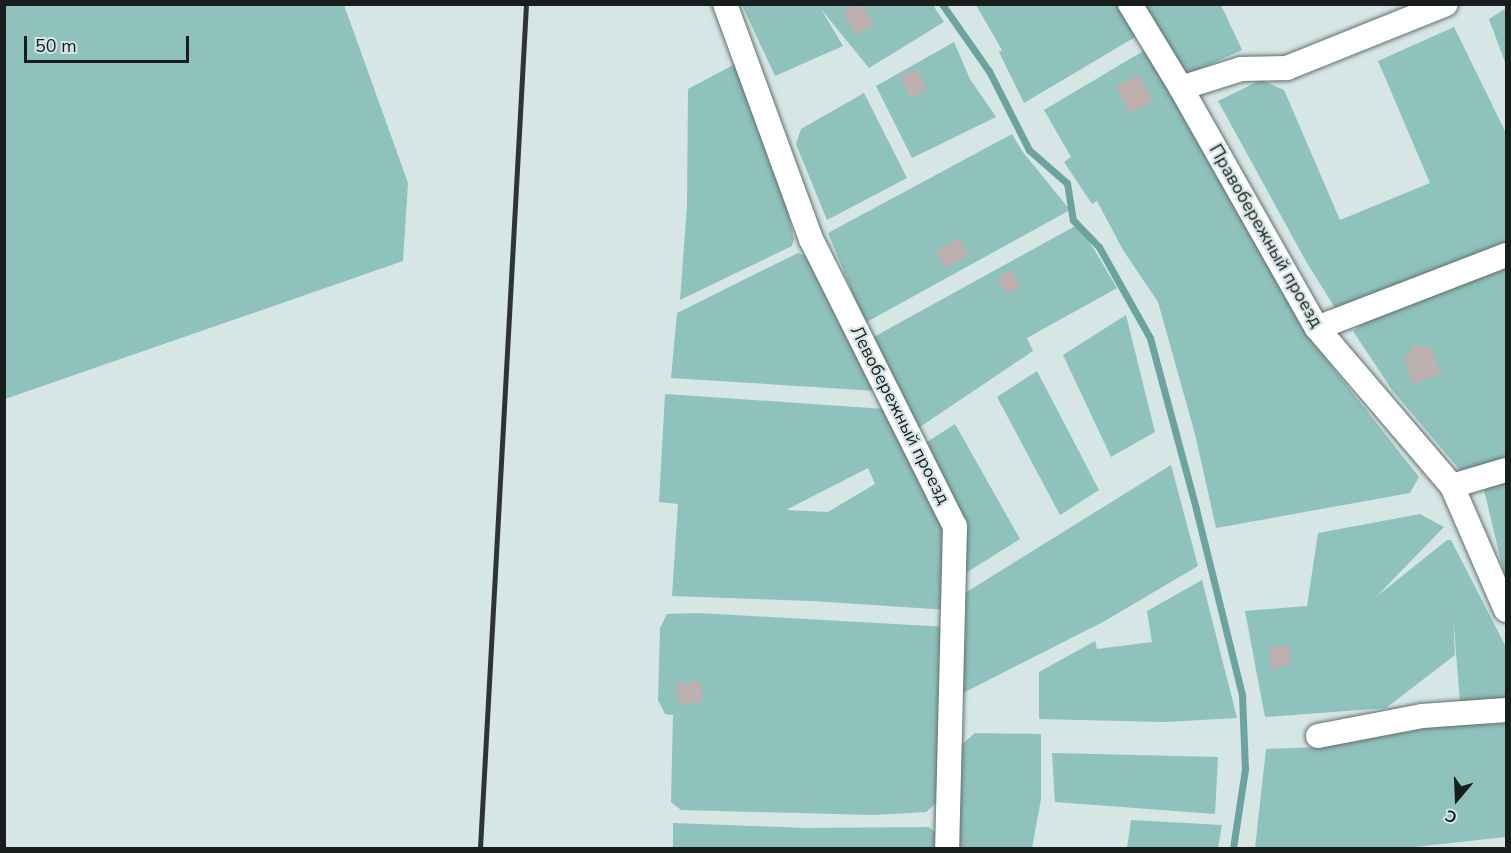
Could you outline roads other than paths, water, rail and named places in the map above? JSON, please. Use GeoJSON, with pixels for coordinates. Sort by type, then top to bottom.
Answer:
{"type":"FeatureCollection","features":[{"type":"Feature","properties":{"kind":"street","name":"Левобережный проезд"},"geometry":{"type":"LineString","coordinates":[[725,4],[811,239],[955,526],[946,849]]}},
{"type":"Feature","properties":{"kind":"street","name":"Правобережный проезд"},"geometry":{"type":"LineString","coordinates":[[1130,4],[1182,88],[1317,328],[1452,486],[1506,610]]}},
{"type":"Feature","properties":{"kind":"street"},"geometry":{"type":"LineString","coordinates":[[1182,88],[1241,69],[1287,68],[1406,12],[1446,4]]}},
{"type":"Feature","properties":{"kind":"street"},"geometry":{"type":"LineString","coordinates":[[1317,328],[1506,255]]}},
{"type":"Feature","properties":{"kind":"street"},"geometry":{"type":"LineString","coordinates":[[1452,486],[1506,470]]}},
{"type":"Feature","properties":{"kind":"street"},"geometry":{"type":"LineString","coordinates":[[1318,736],[1422,716],[1506,710]]}},
{"type":"Feature","properties":{"kind":"waterway"},"geometry":{"type":"LineString","coordinates":[[942,4],[989,71],[1029,150],[1067,183],[1073,220],[1099,247],[1150,338],[1196,509],[1242,695],[1245,769],[1233,848]]}},
{"type":"Feature","properties":{"kind":"railway"},"geometry":{"type":"LineString","coordinates":[[480,848],[526,4]]}}]}
